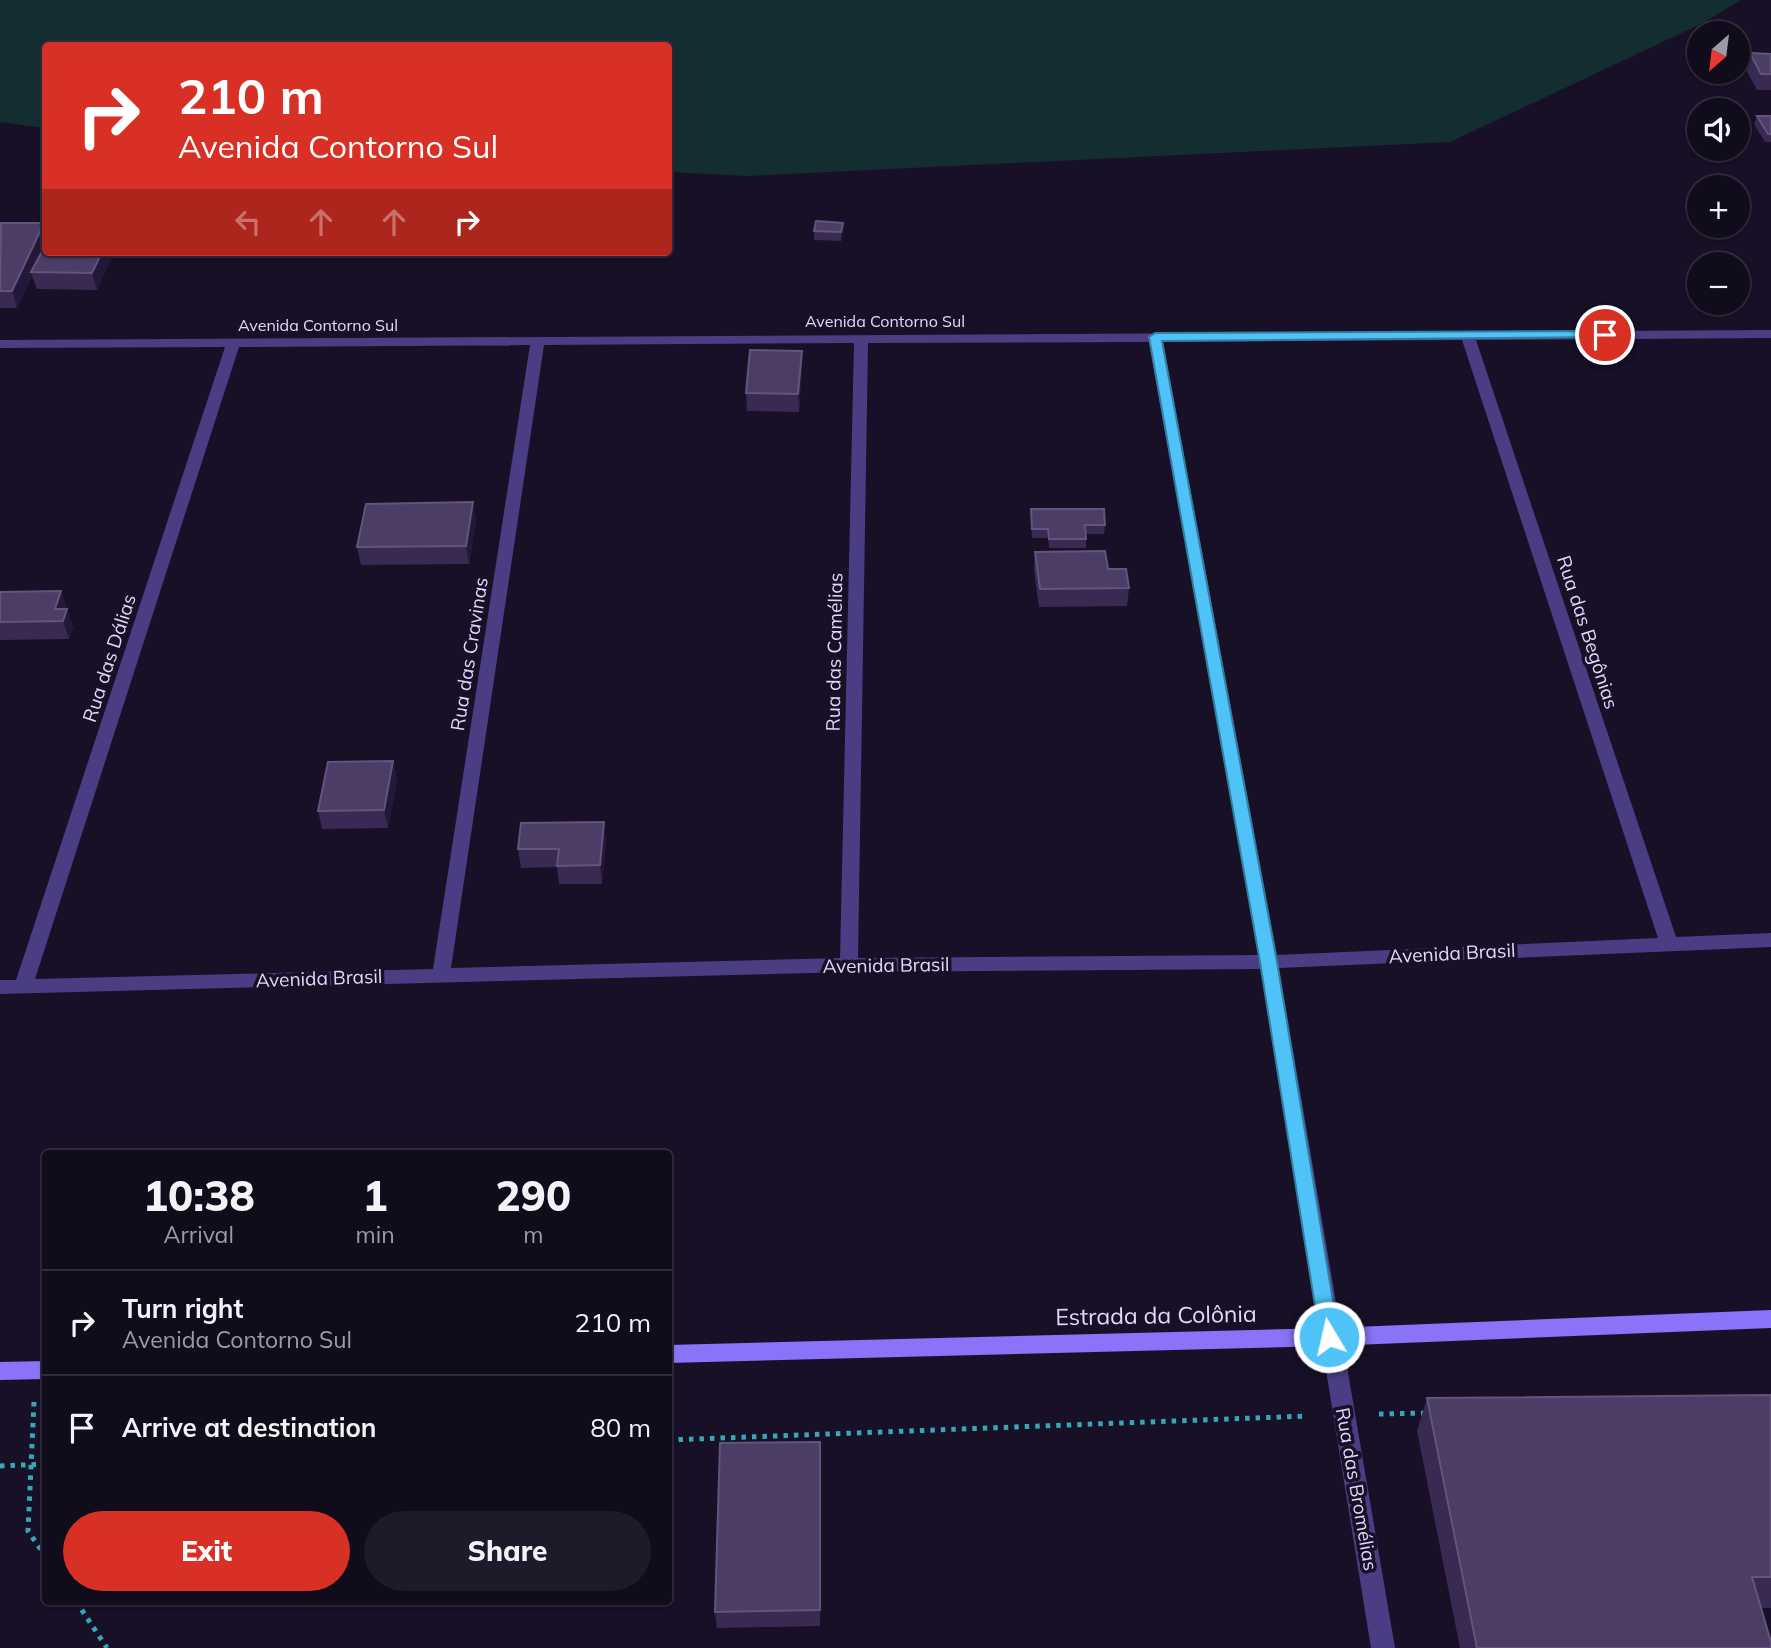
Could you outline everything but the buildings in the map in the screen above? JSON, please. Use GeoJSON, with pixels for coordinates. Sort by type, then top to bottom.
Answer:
{"type":"FeatureCollection","features":[{"type":"Feature","properties":{"kind":"main road","name":"Estrada da Colônia"},"geometry":{"type":"LineString","coordinates":[[672,1354],[1329,1337],[1771,1319]]}},
{"type":"Feature","properties":{"kind":"main road"},"geometry":{"type":"LineString","coordinates":[[0,1371],[41,1370]]}},
{"type":"Feature","properties":{"kind":"street","name":"Avenida Contorno Sul"},"geometry":{"type":"LineString","coordinates":[[0,344],[1771,334]]}},
{"type":"Feature","properties":{"kind":"street","name":"Rua das Begônias"},"geometry":{"type":"LineString","coordinates":[[1467,335],[1668,942]]}},
{"type":"Feature","properties":{"kind":"street","name":"Rua das Bromélias"},"geometry":{"type":"LineString","coordinates":[[1155,337],[1269,962],[1329,1337],[1345,1415],[1383,1648]]}},
{"type":"Feature","properties":{"kind":"street","name":"Rua das Camélias"},"geometry":{"type":"LineString","coordinates":[[849,965],[860,339]]}},
{"type":"Feature","properties":{"kind":"street","name":"Rua das Cravinas"},"geometry":{"type":"LineString","coordinates":[[441,974],[538,341]]}},
{"type":"Feature","properties":{"kind":"street","name":"Rua das Dálias"},"geometry":{"type":"LineString","coordinates":[[23,986],[234,342]]}},
{"type":"Feature","properties":{"kind":"street","name":"Avenida Brasil"},"geometry":{"type":"LineString","coordinates":[[0,987],[849,965],[1269,962],[1668,942],[1771,940]]}},
{"type":"Feature","properties":{"kind":"path"},"geometry":{"type":"LineString","coordinates":[[41,1370],[28,1531],[42,1551]]}},
{"type":"Feature","properties":{"kind":"path"},"geometry":{"type":"LineString","coordinates":[[672,1440],[1441,1412]]}},
{"type":"Feature","properties":{"kind":"path"},"geometry":{"type":"LineString","coordinates":[[0,1466],[42,1464]]}},
{"type":"Feature","properties":{"kind":"path"},"geometry":{"type":"LineString","coordinates":[[79,1605],[107,1648]]}},
{"type":"Feature","properties":{"kind":"green space"},"geometry":{"type":"Polygon","coordinates":[[[0,0],[1741,0],[1707,21],[1687,21],[1687,30],[1450,142],[746,176],[672,172],[672,42],[42,42],[42,128],[0,122],[0,0]]]}},
{"type":"Feature","properties":{"kind":"route"},"geometry":{"type":"LineString","coordinates":[[1329,1337],[1269,962],[1155,337],[1605,335]]}}]}
